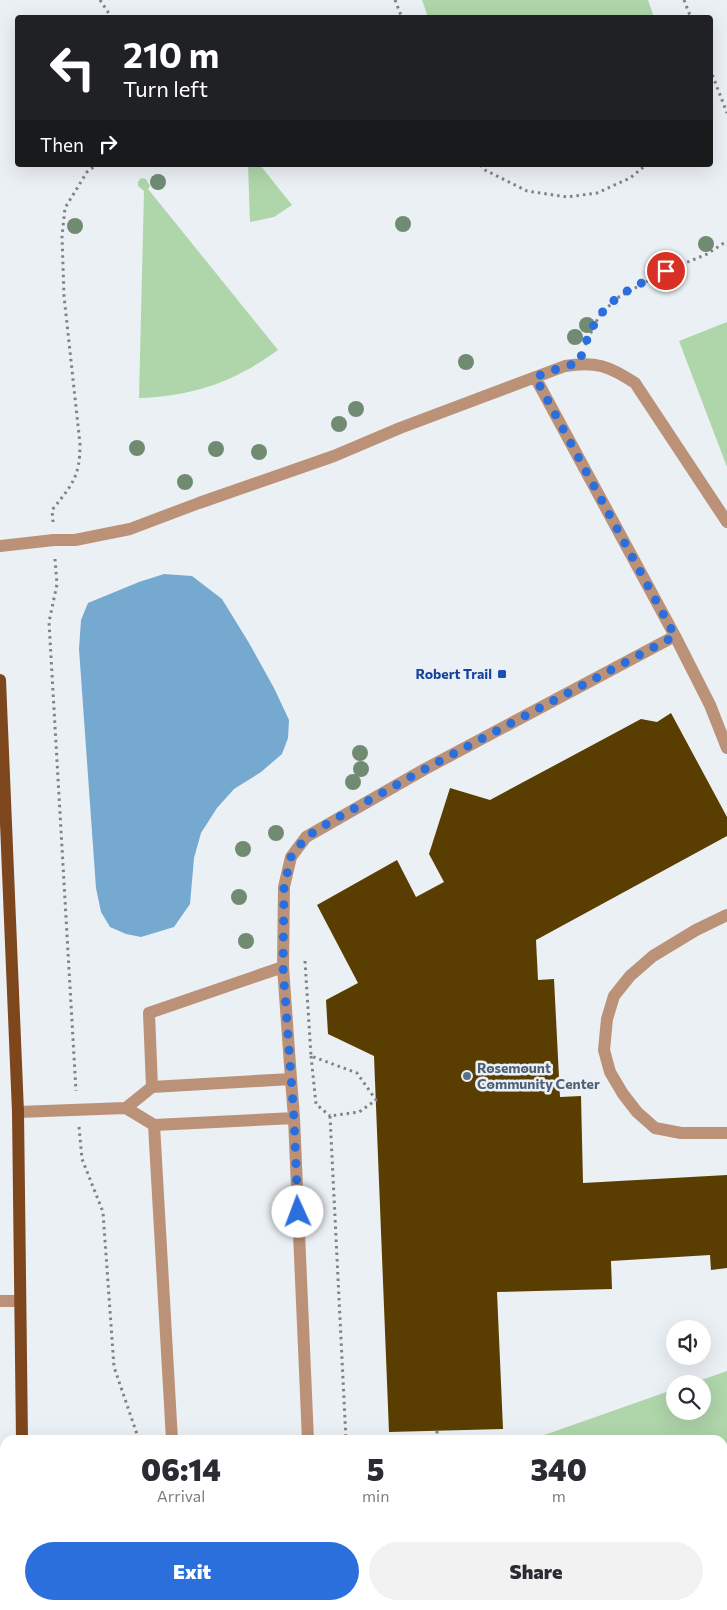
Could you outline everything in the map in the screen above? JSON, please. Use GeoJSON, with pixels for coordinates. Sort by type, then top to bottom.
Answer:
{"type":"FeatureCollection","features":[{"type":"Feature","properties":{"kind":"main road"},"geometry":{"type":"LineString","coordinates":[[0,680],[4,860],[18,1112],[22,1435]]}},
{"type":"Feature","properties":{"kind":"street"},"geometry":{"type":"LineString","coordinates":[[0,546],[54,540],[76,540],[130,529],[334,456],[400,428],[565,366],[579,363],[598,365],[615,370],[635,383],[727,522]]}},
{"type":"Feature","properties":{"kind":"street"},"geometry":{"type":"LineString","coordinates":[[535,377],[675,636],[710,705],[727,748]]}},
{"type":"Feature","properties":{"kind":"street"},"geometry":{"type":"LineString","coordinates":[[308,1435],[294,1118],[283,967],[284,887],[291,857],[306,837],[433,764],[675,636]]}},
{"type":"Feature","properties":{"kind":"street"},"geometry":{"type":"LineString","coordinates":[[727,914],[652,956],[630,976],[614,996],[607,1019],[604,1050],[610,1072],[623,1094],[637,1112],[655,1128],[680,1133],[727,1133]]}},
{"type":"Feature","properties":{"kind":"street"},"geometry":{"type":"LineString","coordinates":[[152,1087],[149,1013],[283,967]]}},
{"type":"Feature","properties":{"kind":"street"},"geometry":{"type":"LineString","coordinates":[[126,1108],[152,1087],[291,1079]]}},
{"type":"Feature","properties":{"kind":"street"},"geometry":{"type":"LineString","coordinates":[[18,1112],[126,1108],[154,1125],[294,1118]]}},
{"type":"Feature","properties":{"kind":"street"},"geometry":{"type":"LineString","coordinates":[[154,1125],[172,1435]]}},
{"type":"Feature","properties":{"kind":"street"},"geometry":{"type":"LineString","coordinates":[[0,1301],[20,1301]]}},
{"type":"Feature","properties":{"kind":"path"},"geometry":{"type":"LineString","coordinates":[[100,0],[110,15]]}},
{"type":"Feature","properties":{"kind":"path"},"geometry":{"type":"LineString","coordinates":[[395,0],[401,15]]}},
{"type":"Feature","properties":{"kind":"path"},"geometry":{"type":"LineString","coordinates":[[684,0],[690,15]]}},
{"type":"Feature","properties":{"kind":"path"},"geometry":{"type":"LineString","coordinates":[[713,77],[727,113]]}},
{"type":"Feature","properties":{"kind":"path"},"geometry":{"type":"LineString","coordinates":[[93,167],[87,172],[65,208],[62,236],[64,296],[80,444],[80,464],[72,485],[52,510],[57,584],[49,622],[82,1159],[103,1212],[114,1367],[137,1435]]}},
{"type":"Feature","properties":{"kind":"path"},"geometry":{"type":"LineString","coordinates":[[482,167],[527,192],[567,197],[597,193],[630,178],[644,167]]}},
{"type":"Feature","properties":{"kind":"path"},"geometry":{"type":"LineString","coordinates":[[579,363],[585,344],[599,316],[617,298],[666,271],[707,254],[727,241]]}},
{"type":"Feature","properties":{"kind":"path"},"geometry":{"type":"LineString","coordinates":[[305,961],[316,1104],[330,1116],[346,1435]]}},
{"type":"Feature","properties":{"kind":"path"},"geometry":{"type":"LineString","coordinates":[[311,1056],[358,1073],[376,1100],[359,1112],[330,1116]]}},
{"type":"Feature","properties":{"kind":"green space"},"geometry":{"type":"Polygon","coordinates":[[[422,0],[648,0],[653,15],[427,15],[422,0]]]}},
{"type":"Feature","properties":{"kind":"green space"},"geometry":{"type":"Polygon","coordinates":[[[248,167],[262,167],[292,205],[274,217],[250,222],[248,167]]]}},
{"type":"Feature","properties":{"kind":"green space"},"geometry":{"type":"Polygon","coordinates":[[[141,178],[146,179],[150,186],[148,189],[278,350],[245,371],[212,385],[177,394],[139,398],[144,191],[138,186],[141,178]]]}},
{"type":"Feature","properties":{"kind":"green space"},"geometry":{"type":"Polygon","coordinates":[[[727,322],[727,467],[679,341],[727,322]]]}},
{"type":"Feature","properties":{"kind":"green space"},"geometry":{"type":"Polygon","coordinates":[[[727,1371],[727,1435],[544,1435],[666,1392],[666,1420],[711,1420],[711,1377],[727,1371]]]}},
{"type":"Feature","properties":{"kind":"water"},"geometry":{"type":"Polygon","coordinates":[[[164,574],[192,576],[222,599],[274,688],[289,720],[288,738],[282,754],[261,772],[234,789],[217,808],[201,833],[194,858],[190,904],[174,927],[141,937],[126,934],[110,927],[101,912],[96,888],[79,649],[81,620],[88,603],[164,574]]]}},
{"type":"Feature","properties":{"kind":"building","name":"Rosemount Community Center"},"geometry":{"type":"Polygon","coordinates":[[[671,713],[727,817],[727,836],[536,940],[538,980],[554,979],[560,1097],[581,1096],[583,1183],[727,1175],[727,1268],[711,1270],[710,1255],[611,1261],[612,1289],[497,1292],[503,1429],[389,1432],[374,1056],[328,1034],[326,1000],[358,983],[317,905],[397,860],[416,897],[444,882],[429,854],[450,788],[490,800],[641,719],[657,722],[671,713]]]}},
{"type":"Feature","properties":{"kind":"place","name":"Robert Trail"},"geometry":{"type":"Point","coordinates":[502,674]}},
{"type":"Feature","properties":{"kind":"place","name":"Rosemount Community Center"},"geometry":{"type":"Point","coordinates":[467,1076]}},
{"type":"Feature","properties":{"kind":"route"},"geometry":{"type":"LineString","coordinates":[[298,1212],[294,1118],[283,967],[284,887],[291,857],[306,837],[330,822],[425,769],[675,636],[535,377],[579,363],[585,344],[599,316],[617,298],[666,271]]}}]}
